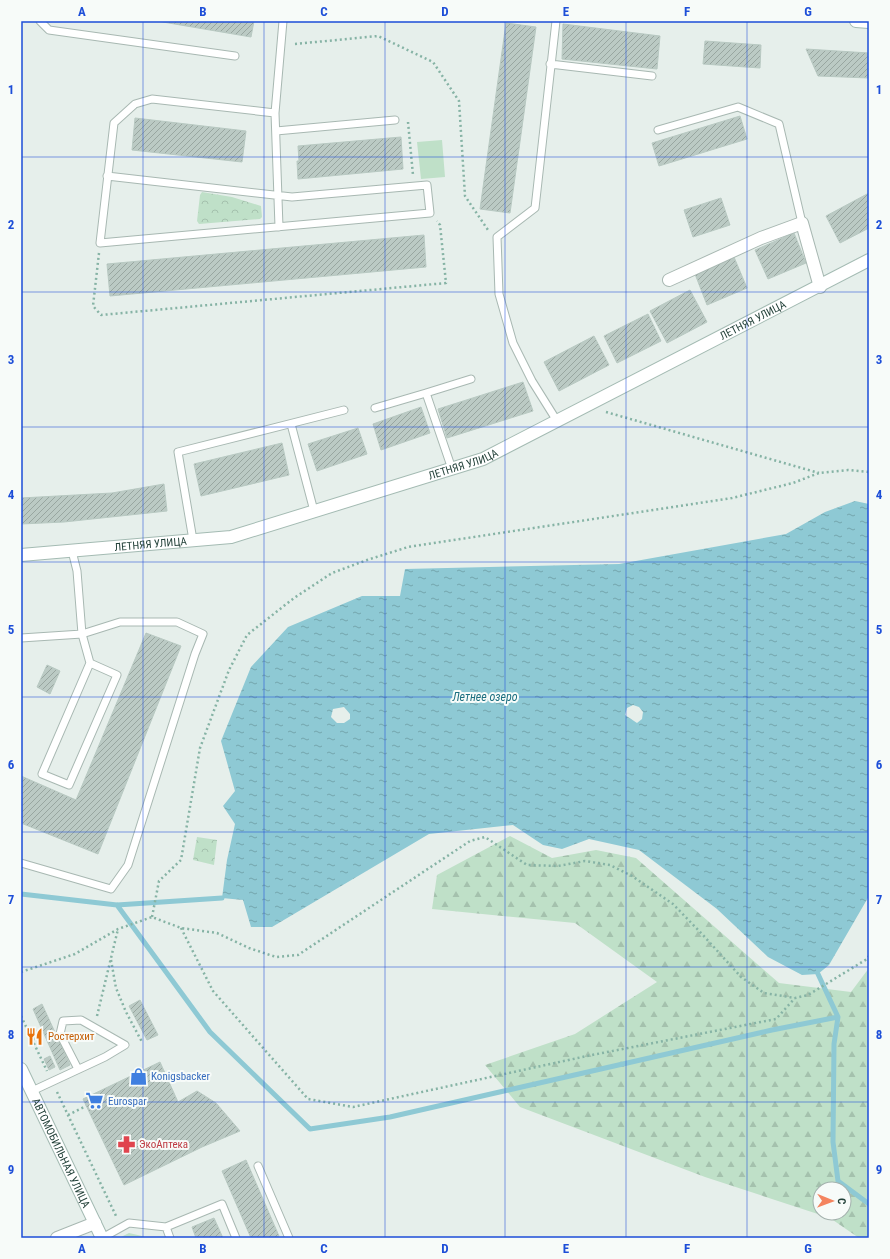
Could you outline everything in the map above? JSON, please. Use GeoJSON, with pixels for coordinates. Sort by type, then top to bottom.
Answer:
{"type":"FeatureCollection","features":[{"type":"Feature","properties":{"kind":"street"},"geometry":{"type":"LineString","coordinates":[[856,21],[869,22]]}},
{"type":"Feature","properties":{"kind":"street"},"geometry":{"type":"LineString","coordinates":[[669,280],[762,238],[802,223],[820,287]]}},
{"type":"Feature","properties":{"kind":"street","name":"ЛЕТНЯЯ УЛИЦА"},"geometry":{"type":"LineString","coordinates":[[21,555],[231,537],[483,460],[820,287],[869,260]]}},
{"type":"Feature","properties":{"kind":"street","name":"АВТОМОБИЛЬНАЯ УЛИЦА"},"geometry":{"type":"LineString","coordinates":[[21,1069],[102,1238]]}},
{"type":"Feature","properties":{"kind":"street"},"geometry":{"type":"LineString","coordinates":[[57,1238],[95,1223]]}},
{"type":"Feature","properties":{"kind":"lane"},"geometry":{"type":"LineString","coordinates":[[40,21],[49,30],[235,56]]}},
{"type":"Feature","properties":{"kind":"lane"},"geometry":{"type":"LineString","coordinates":[[280,227],[275,113],[283,21]]}},
{"type":"Feature","properties":{"kind":"lane"},"geometry":{"type":"LineString","coordinates":[[556,21],[535,208],[497,237],[497,244],[499,294],[513,343],[532,381],[557,421]]}},
{"type":"Feature","properties":{"kind":"lane"},"geometry":{"type":"LineString","coordinates":[[550,64],[652,76]]}},
{"type":"Feature","properties":{"kind":"lane"},"geometry":{"type":"LineString","coordinates":[[108,176],[292,197],[427,185],[430,213],[100,243],[114,123],[135,104],[152,99],[275,113]]}},
{"type":"Feature","properties":{"kind":"lane"},"geometry":{"type":"LineString","coordinates":[[658,130],[738,107],[779,124],[802,223]]}},
{"type":"Feature","properties":{"kind":"lane"},"geometry":{"type":"LineString","coordinates":[[276,131],[395,120]]}},
{"type":"Feature","properties":{"kind":"lane"},"geometry":{"type":"LineString","coordinates":[[375,408],[471,379]]}},
{"type":"Feature","properties":{"kind":"lane"},"geometry":{"type":"LineString","coordinates":[[426,393],[452,469]]}},
{"type":"Feature","properties":{"kind":"lane"},"geometry":{"type":"LineString","coordinates":[[193,540],[178,452],[344,410]]}},
{"type":"Feature","properties":{"kind":"lane"},"geometry":{"type":"LineString","coordinates":[[291,424],[314,512]]}},
{"type":"Feature","properties":{"kind":"lane"},"geometry":{"type":"LineString","coordinates":[[72,550],[77,571],[82,634],[90,663],[42,774],[69,785],[117,675],[90,663]]}},
{"type":"Feature","properties":{"kind":"lane"},"geometry":{"type":"LineString","coordinates":[[21,638],[82,634],[120,622],[177,622],[203,634],[195,654],[128,865],[111,889],[21,863]]}},
{"type":"Feature","properties":{"kind":"lane"},"geometry":{"type":"LineString","coordinates":[[32,1091],[105,1057],[125,1045],[81,1020],[63,1021],[60,1034],[78,1069]]}},
{"type":"Feature","properties":{"kind":"lane"},"geometry":{"type":"LineString","coordinates":[[258,1166],[289,1238]]}},
{"type":"Feature","properties":{"kind":"lane"},"geometry":{"type":"LineString","coordinates":[[102,1238],[129,1223],[166,1227],[222,1204],[236,1238]]}},
{"type":"Feature","properties":{"kind":"lane"},"geometry":{"type":"LineString","coordinates":[[166,1227],[170,1238]]}},
{"type":"Feature","properties":{"kind":"path"},"geometry":{"type":"LineString","coordinates":[[295,44],[378,36],[432,62],[460,101],[465,196],[497,244]]}},
{"type":"Feature","properties":{"kind":"path"},"geometry":{"type":"LineString","coordinates":[[395,120],[407,118],[414,186]]}},
{"type":"Feature","properties":{"kind":"path"},"geometry":{"type":"LineString","coordinates":[[100,243],[93,306],[101,315],[446,283],[440,225],[430,213]]}},
{"type":"Feature","properties":{"kind":"path"},"geometry":{"type":"LineString","coordinates":[[586,406],[819,473]]}},
{"type":"Feature","properties":{"kind":"path"},"geometry":{"type":"LineString","coordinates":[[152,917],[160,881],[181,860],[200,748],[229,670],[247,636],[294,598],[332,573],[408,547],[732,498],[792,483],[819,473],[848,470],[869,472]]}},
{"type":"Feature","properties":{"kind":"path"},"geometry":{"type":"LineString","coordinates":[[21,972],[75,954],[118,929],[152,917],[180,928],[217,932],[249,948],[276,957],[298,955],[470,841],[485,837],[509,851],[527,865],[558,866],[586,861],[610,865],[632,876],[673,904],[740,977],[764,993],[795,998],[808,995],[842,975],[867,959],[869,956]]}},
{"type":"Feature","properties":{"kind":"path"},"geometry":{"type":"LineString","coordinates":[[180,928],[213,991],[308,1098],[353,1107],[587,1056],[776,1018],[795,998]]}},
{"type":"Feature","properties":{"kind":"path"},"geometry":{"type":"LineString","coordinates":[[95,1028],[118,929]]}},
{"type":"Feature","properties":{"kind":"path"},"geometry":{"type":"LineString","coordinates":[[110,959],[116,988],[126,1012],[142,1042]]}},
{"type":"Feature","properties":{"kind":"path"},"geometry":{"type":"LineString","coordinates":[[21,1016],[121,1227]]}},
{"type":"Feature","properties":{"kind":"path"},"geometry":{"type":"LineString","coordinates":[[68,1115],[86,1106]]}},
{"type":"Feature","properties":{"kind":"green space"},"geometry":{"type":"Polygon","coordinates":[[[442,140],[445,177],[421,179],[417,142],[442,140]]]}},
{"type":"Feature","properties":{"kind":"green space"},"geometry":{"type":"Polygon","coordinates":[[[202,192],[232,197],[261,206],[262,217],[260,219],[199,224],[197,221],[200,195],[202,192]]]}},
{"type":"Feature","properties":{"kind":"green space"},"geometry":{"type":"Polygon","coordinates":[[[510,836],[552,858],[596,850],[636,858],[779,983],[851,992],[869,968],[869,1238],[859,1238],[834,1221],[852,1221],[852,1181],[812,1181],[812,1212],[705,1177],[520,1107],[485,1065],[575,1034],[657,982],[575,923],[432,909],[437,875],[510,836]]]}},
{"type":"Feature","properties":{"kind":"green space"},"geometry":{"type":"Polygon","coordinates":[[[197,837],[217,840],[214,865],[193,860],[197,837]]]}},
{"type":"Feature","properties":{"kind":"green space"},"geometry":{"type":"Polygon","coordinates":[[[129,1233],[142,1236],[143,1238],[119,1238],[129,1233]]]}},
{"type":"Feature","properties":{"kind":"water","name":"Летнее озеро"},"geometry":{"type":"Polygon","coordinates":[[[855,501],[869,504],[869,896],[829,965],[818,974],[802,975],[768,957],[717,909],[639,850],[589,839],[562,849],[543,845],[513,825],[429,834],[272,927],[251,927],[243,900],[222,898],[227,860],[235,824],[223,806],[235,791],[221,741],[251,667],[288,627],[362,596],[400,596],[405,569],[619,564],[786,534],[825,512],[855,501]],[[633,705],[627,708],[625,715],[637,723],[642,719],[643,712],[639,707],[633,705]],[[344,707],[333,709],[331,717],[337,723],[344,723],[350,719],[350,714],[344,707]]]}},
{"type":"Feature","properties":{"kind":"building"},"geometry":{"type":"Polygon","coordinates":[[[157,21],[254,21],[251,37],[157,21]]]}},
{"type":"Feature","properties":{"kind":"building"},"geometry":{"type":"Polygon","coordinates":[[[506,23],[536,27],[510,213],[480,209],[506,23]]]}},
{"type":"Feature","properties":{"kind":"building"},"geometry":{"type":"Polygon","coordinates":[[[563,24],[660,36],[657,69],[562,59],[563,24]]]}},
{"type":"Feature","properties":{"kind":"building"},"geometry":{"type":"Polygon","coordinates":[[[705,41],[761,45],[760,68],[703,64],[705,41]]]}},
{"type":"Feature","properties":{"kind":"building"},"geometry":{"type":"Polygon","coordinates":[[[806,49],[869,53],[869,78],[818,76],[806,49]]]}},
{"type":"Feature","properties":{"kind":"building"},"geometry":{"type":"Polygon","coordinates":[[[740,116],[747,139],[659,166],[652,143],[740,116]]]}},
{"type":"Feature","properties":{"kind":"building"},"geometry":{"type":"Polygon","coordinates":[[[135,118],[246,131],[242,162],[132,150],[135,118]]]}},
{"type":"Feature","properties":{"kind":"building"},"geometry":{"type":"Polygon","coordinates":[[[401,137],[403,169],[298,179],[298,146],[401,137]]]}},
{"type":"Feature","properties":{"kind":"building"},"geometry":{"type":"Polygon","coordinates":[[[869,193],[869,228],[840,243],[826,216],[869,193]]]}},
{"type":"Feature","properties":{"kind":"building"},"geometry":{"type":"Polygon","coordinates":[[[721,198],[730,225],[693,237],[684,210],[721,198]]]}},
{"type":"Feature","properties":{"kind":"building"},"geometry":{"type":"Polygon","coordinates":[[[794,233],[806,263],[768,279],[755,250],[794,233]]]}},
{"type":"Feature","properties":{"kind":"building"},"geometry":{"type":"Polygon","coordinates":[[[424,235],[426,267],[110,296],[107,264],[424,235]]]}},
{"type":"Feature","properties":{"kind":"building"},"geometry":{"type":"Polygon","coordinates":[[[734,257],[747,288],[707,305],[695,274],[734,257]]]}},
{"type":"Feature","properties":{"kind":"building"},"geometry":{"type":"Polygon","coordinates":[[[690,290],[707,322],[667,343],[650,311],[690,290]]]}},
{"type":"Feature","properties":{"kind":"building"},"geometry":{"type":"Polygon","coordinates":[[[648,314],[661,341],[617,363],[604,336],[648,314]]]}},
{"type":"Feature","properties":{"kind":"building"},"geometry":{"type":"Polygon","coordinates":[[[594,336],[609,365],[559,391],[544,362],[594,336]]]}},
{"type":"Feature","properties":{"kind":"building"},"geometry":{"type":"Polygon","coordinates":[[[523,382],[533,411],[447,438],[438,409],[523,382]]]}},
{"type":"Feature","properties":{"kind":"building"},"geometry":{"type":"Polygon","coordinates":[[[421,407],[430,433],[381,450],[373,424],[421,407]]]}},
{"type":"Feature","properties":{"kind":"building"},"geometry":{"type":"Polygon","coordinates":[[[358,428],[367,454],[317,471],[308,444],[358,428]]]}},
{"type":"Feature","properties":{"kind":"building"},"geometry":{"type":"Polygon","coordinates":[[[282,443],[289,475],[201,496],[194,464],[282,443]]]}},
{"type":"Feature","properties":{"kind":"building"},"geometry":{"type":"Polygon","coordinates":[[[164,484],[167,511],[64,522],[21,524],[21,498],[112,493],[164,484]]]}},
{"type":"Feature","properties":{"kind":"building"},"geometry":{"type":"Polygon","coordinates":[[[146,633],[181,646],[98,854],[21,823],[21,776],[76,800],[146,633]]]}},
{"type":"Feature","properties":{"kind":"building"},"geometry":{"type":"Polygon","coordinates":[[[47,665],[60,671],[50,694],[37,687],[47,665]]]}},
{"type":"Feature","properties":{"kind":"building"},"geometry":{"type":"Polygon","coordinates":[[[140,1000],[158,1035],[147,1040],[129,1006],[140,1000]]]}},
{"type":"Feature","properties":{"kind":"building"},"geometry":{"type":"Polygon","coordinates":[[[42,1004],[70,1065],[60,1070],[33,1009],[42,1004]]]}},
{"type":"Feature","properties":{"kind":"building"},"geometry":{"type":"Polygon","coordinates":[[[35,1028],[39,1038],[34,1040],[30,1030],[35,1028]]]}},
{"type":"Feature","properties":{"kind":"building"},"geometry":{"type":"Polygon","coordinates":[[[50,1056],[55,1067],[49,1070],[44,1059],[50,1056]]]}},
{"type":"Feature","properties":{"kind":"building"},"geometry":{"type":"Polygon","coordinates":[[[160,1062],[178,1102],[197,1091],[216,1103],[240,1131],[202,1147],[124,1185],[83,1099],[160,1062]]]}},
{"type":"Feature","properties":{"kind":"building"},"geometry":{"type":"Polygon","coordinates":[[[246,1160],[279,1236],[274,1238],[251,1238],[222,1171],[246,1160]]]}},
{"type":"Feature","properties":{"kind":"building"},"geometry":{"type":"Polygon","coordinates":[[[214,1218],[223,1238],[196,1238],[192,1227],[214,1218]]]}},
{"type":"Feature","properties":{"kind":"waterway"},"geometry":{"type":"LineString","coordinates":[[21,894],[117,905],[222,898]]}},
{"type":"Feature","properties":{"kind":"waterway"},"geometry":{"type":"LineString","coordinates":[[117,905],[210,1032],[310,1129],[390,1117],[772,1030],[838,1017]]}},
{"type":"Feature","properties":{"kind":"waterway"},"geometry":{"type":"LineString","coordinates":[[818,974],[838,1017],[834,1044],[833,1142],[838,1181],[869,1204]]}},
{"type":"Feature","properties":{"kind":"place","name":"Ростерхит"},"geometry":{"type":"Point","coordinates":[35,1036]}},
{"type":"Feature","properties":{"kind":"place","name":"Konigsbacker"},"geometry":{"type":"Point","coordinates":[138,1076]}},
{"type":"Feature","properties":{"kind":"place","name":"Eurospar"},"geometry":{"type":"Point","coordinates":[95,1101]}},
{"type":"Feature","properties":{"kind":"place","name":"ЭкоАптека"},"geometry":{"type":"Point","coordinates":[126,1144]}}]}
